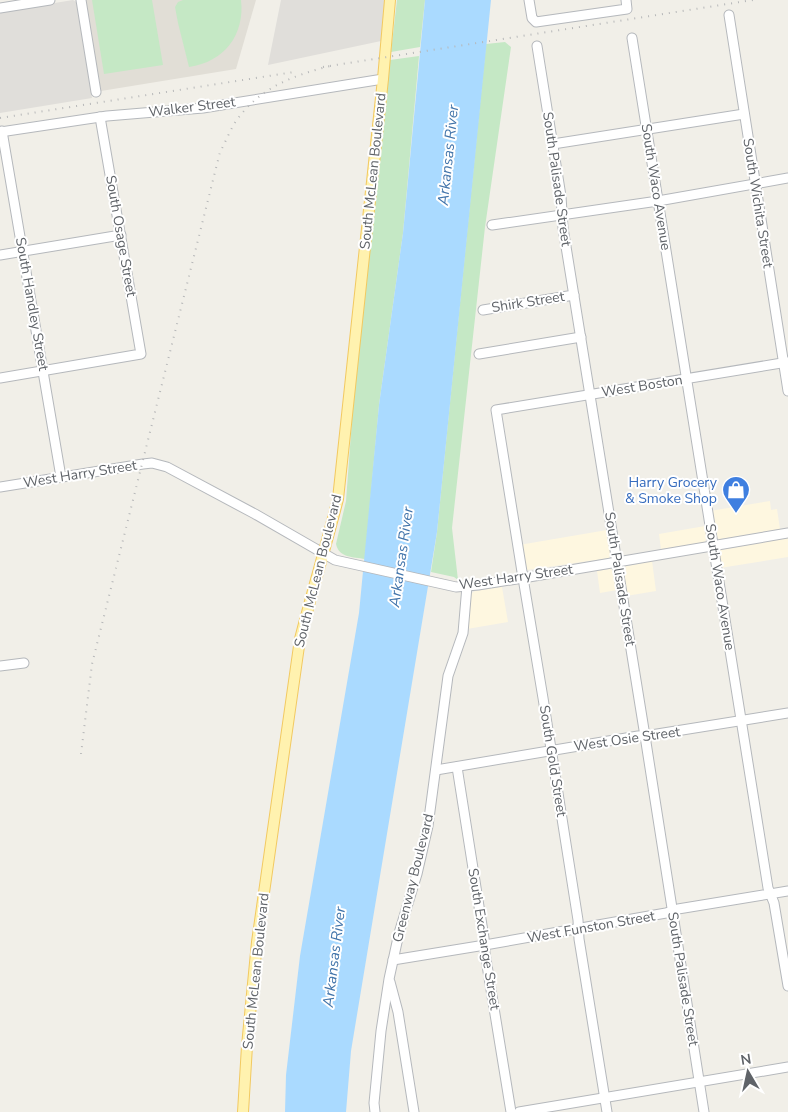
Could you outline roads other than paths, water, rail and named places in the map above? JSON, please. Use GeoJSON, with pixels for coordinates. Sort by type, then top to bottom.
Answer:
{"type":"FeatureCollection","features":[{"type":"Feature","properties":{"kind":"main road","name":"South McLean Boulevard"},"geometry":{"type":"LineString","coordinates":[[243,1112],[257,942],[300,639],[338,499],[390,0]]}},
{"type":"Feature","properties":{"kind":"street"},"geometry":{"type":"LineString","coordinates":[[0,8],[50,0]]}},
{"type":"Feature","properties":{"kind":"street"},"geometry":{"type":"LineString","coordinates":[[81,0],[96,92]]}},
{"type":"Feature","properties":{"kind":"street"},"geometry":{"type":"LineString","coordinates":[[529,0],[532,18],[536,22],[626,4]]}},
{"type":"Feature","properties":{"kind":"street","name":"South Wichita Street"},"geometry":{"type":"LineString","coordinates":[[729,15],[755,184],[786,362],[788,391]]}},
{"type":"Feature","properties":{"kind":"street","name":"South Waco Avenue"},"geometry":{"type":"LineString","coordinates":[[632,38],[766,878],[774,903],[788,986]]}},
{"type":"Feature","properties":{"kind":"street","name":"South Palisade Street"},"geometry":{"type":"LineString","coordinates":[[537,46],[561,196],[563,228],[704,1112]]}},
{"type":"Feature","properties":{"kind":"street","name":"Walker Street"},"geometry":{"type":"LineString","coordinates":[[1,131],[100,117],[203,108],[383,79]]}},
{"type":"Feature","properties":{"kind":"street"},"geometry":{"type":"LineString","coordinates":[[553,144],[744,114]]}},
{"type":"Feature","properties":{"kind":"street","name":"South Osage Street"},"geometry":{"type":"LineString","coordinates":[[43,371],[141,354],[100,117]]}},
{"type":"Feature","properties":{"kind":"street","name":"South Handley Street"},"geometry":{"type":"LineString","coordinates":[[1,131],[61,477]]}},
{"type":"Feature","properties":{"kind":"street"},"geometry":{"type":"LineString","coordinates":[[492,226],[788,178]]}},
{"type":"Feature","properties":{"kind":"street"},"geometry":{"type":"LineString","coordinates":[[0,255],[121,236]]}},
{"type":"Feature","properties":{"kind":"street","name":"Shirk Street"},"geometry":{"type":"LineString","coordinates":[[482,310],[574,294]]}},
{"type":"Feature","properties":{"kind":"street"},"geometry":{"type":"LineString","coordinates":[[479,354],[581,337]]}},
{"type":"Feature","properties":{"kind":"street","name":"West Boston"},"geometry":{"type":"LineString","coordinates":[[496,410],[786,362]]}},
{"type":"Feature","properties":{"kind":"street"},"geometry":{"type":"LineString","coordinates":[[0,378],[43,371]]}},
{"type":"Feature","properties":{"kind":"street","name":"South Gold Street"},"geometry":{"type":"LineString","coordinates":[[496,410],[552,750],[579,939],[607,1112]]}},
{"type":"Feature","properties":{"kind":"street","name":"West Harry Street"},"geometry":{"type":"LineString","coordinates":[[0,487],[152,463],[167,467],[335,560],[456,587],[523,578],[788,533]]}},
{"type":"Feature","properties":{"kind":"street","name":"Greenway Boulevard"},"geometry":{"type":"LineString","coordinates":[[375,1112],[374,1103],[381,1031],[389,979],[399,933],[417,874],[428,826],[448,676],[463,633],[467,586]]}},
{"type":"Feature","properties":{"kind":"street"},"geometry":{"type":"LineString","coordinates":[[0,666],[24,662]]}},
{"type":"Feature","properties":{"kind":"street","name":"West Osie Street"},"geometry":{"type":"LineString","coordinates":[[436,770],[788,713]]}},
{"type":"Feature","properties":{"kind":"street","name":"South Exchange Street"},"geometry":{"type":"LineString","coordinates":[[457,766],[511,1112]]}},
{"type":"Feature","properties":{"kind":"street","name":"West Funston Street"},"geometry":{"type":"LineString","coordinates":[[393,960],[666,914],[678,908],[788,890]]}},
{"type":"Feature","properties":{"kind":"street"},"geometry":{"type":"LineString","coordinates":[[389,979],[398,1012],[414,1112]]}},
{"type":"Feature","properties":{"kind":"street"},"geometry":{"type":"LineString","coordinates":[[519,1112],[788,1067]]}},
{"type":"Feature","properties":{"kind":"water","name":"Arkansas River"},"geometry":{"type":"Polygon","coordinates":[[[425,0],[491,0],[437,532],[351,1051],[346,1112],[285,1112],[286,1075],[300,956],[359,613],[379,405],[403,233],[425,0]]]}},
{"type":"Feature","properties":{"kind":"railway"},"geometry":{"type":"LineString","coordinates":[[323,67],[753,0]]}},
{"type":"Feature","properties":{"kind":"railway"},"geometry":{"type":"LineString","coordinates":[[81,754],[92,664],[220,152],[234,124],[243,112],[264,93],[302,74],[330,66]]}},
{"type":"Feature","properties":{"kind":"railway"},"geometry":{"type":"LineString","coordinates":[[0,118],[294,72]]}},
{"type":"Feature","properties":{"kind":"place","name":"Harry Grocery & Smoke Shop"},"geometry":{"type":"Point","coordinates":[736,514]}}]}
